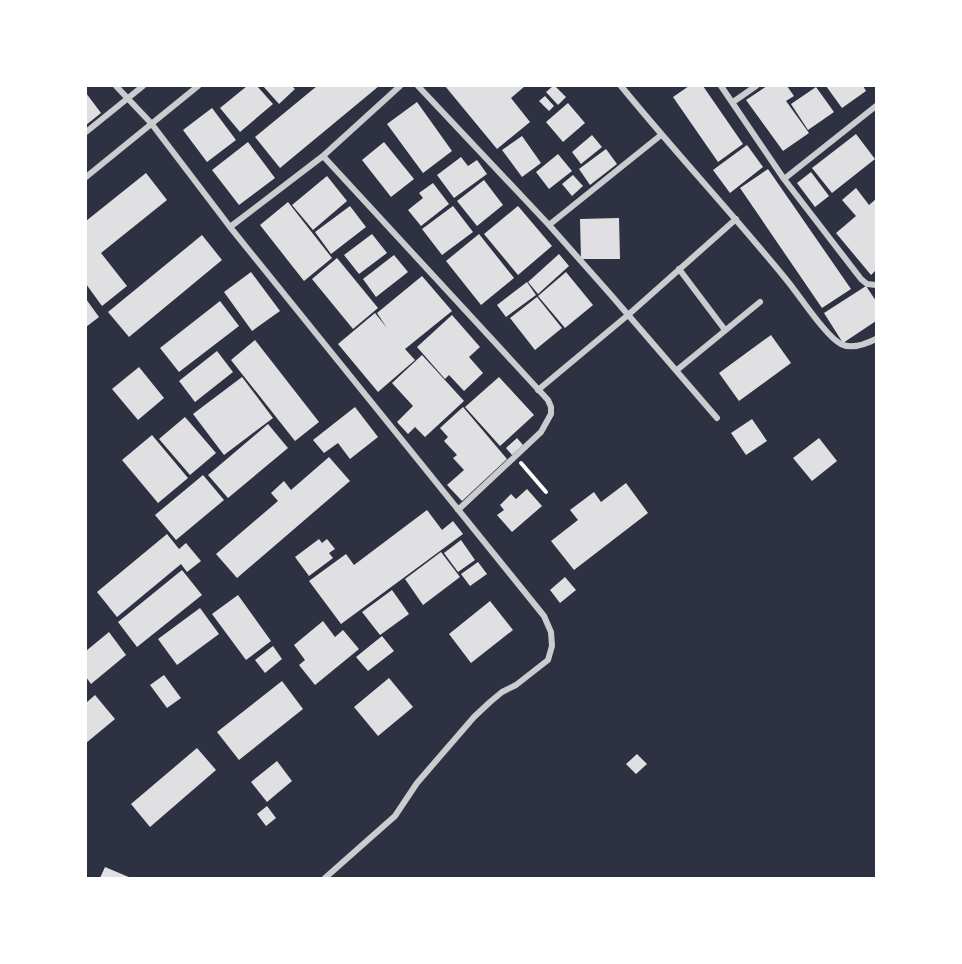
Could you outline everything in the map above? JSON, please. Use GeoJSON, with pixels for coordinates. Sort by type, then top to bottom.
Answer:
{"type":"FeatureCollection","features":[{"type":"Feature","properties":{"kind":"street"},"geometry":{"type":"LineString","coordinates":[[116,86],[151,123],[230,227],[544,616],[551,632],[552,646],[548,660],[516,685],[496,697],[482,710],[417,783],[395,816],[325,879]]}},
{"type":"Feature","properties":{"kind":"street"},"geometry":{"type":"LineString","coordinates":[[86,132],[143,86]]}},
{"type":"Feature","properties":{"kind":"street"},"geometry":{"type":"LineString","coordinates":[[86,177],[198,86]]}},
{"type":"Feature","properties":{"kind":"street"},"geometry":{"type":"LineString","coordinates":[[230,227],[323,156],[400,86]]}},
{"type":"Feature","properties":{"kind":"street"},"geometry":{"type":"LineString","coordinates":[[418,86],[549,225],[717,418]]}},
{"type":"Feature","properties":{"kind":"street"},"geometry":{"type":"LineString","coordinates":[[621,86],[788,281],[832,338],[843,345],[854,347],[876,339]]}},
{"type":"Feature","properties":{"kind":"street"},"geometry":{"type":"LineString","coordinates":[[721,86],[784,179],[861,279],[867,284],[876,285]]}},
{"type":"Feature","properties":{"kind":"street"},"geometry":{"type":"LineString","coordinates":[[733,102],[756,86]]}},
{"type":"Feature","properties":{"kind":"street"},"geometry":{"type":"LineString","coordinates":[[784,179],[876,106]]}},
{"type":"Feature","properties":{"kind":"street"},"geometry":{"type":"LineString","coordinates":[[549,225],[661,135]]}},
{"type":"Feature","properties":{"kind":"street"},"geometry":{"type":"LineString","coordinates":[[323,156],[548,400],[551,407],[551,414],[541,432],[458,510]]}},
{"type":"Feature","properties":{"kind":"street"},"geometry":{"type":"LineString","coordinates":[[538,390],[628,315],[736,219]]}},
{"type":"Feature","properties":{"kind":"street"},"geometry":{"type":"LineString","coordinates":[[679,269],[725,330]]}},
{"type":"Feature","properties":{"kind":"street"},"geometry":{"type":"LineString","coordinates":[[677,370],[760,302]]}},
{"type":"Feature","properties":{"kind":"path"},"geometry":{"type":"LineString","coordinates":[[515,456],[546,492]]}},
{"type":"Feature","properties":{"kind":"building"},"geometry":{"type":"Polygon","coordinates":[[[247,86],[257,86],[273,104],[240,132],[220,108],[247,86]]]}},
{"type":"Feature","properties":{"kind":"building"},"geometry":{"type":"Polygon","coordinates":[[[263,86],[292,86],[295,89],[279,104],[263,86]]]}},
{"type":"Feature","properties":{"kind":"building"},"geometry":{"type":"Polygon","coordinates":[[[317,86],[379,86],[280,168],[255,137],[317,86]]]}},
{"type":"Feature","properties":{"kind":"building"},"geometry":{"type":"Polygon","coordinates":[[[445,86],[525,86],[511,98],[530,122],[497,149],[445,86]]]}},
{"type":"Feature","properties":{"kind":"building"},"geometry":{"type":"Polygon","coordinates":[[[553,86],[566,97],[558,105],[546,92],[553,86]]]}},
{"type":"Feature","properties":{"kind":"building"},"geometry":{"type":"Polygon","coordinates":[[[689,86],[703,86],[743,144],[718,162],[673,97],[689,86]]]}},
{"type":"Feature","properties":{"kind":"building"},"geometry":{"type":"Polygon","coordinates":[[[767,86],[787,86],[794,96],[786,101],[809,133],[783,151],[746,100],[767,86]]]}},
{"type":"Feature","properties":{"kind":"building"},"geometry":{"type":"Polygon","coordinates":[[[826,86],[863,86],[866,91],[842,108],[826,86]]]}},
{"type":"Feature","properties":{"kind":"building"},"geometry":{"type":"Polygon","coordinates":[[[816,87],[834,112],[808,130],[791,104],[816,87]]]}},
{"type":"Feature","properties":{"kind":"building"},"geometry":{"type":"Polygon","coordinates":[[[86,93],[101,113],[86,125],[86,93]]]}},
{"type":"Feature","properties":{"kind":"building"},"geometry":{"type":"Polygon","coordinates":[[[545,96],[554,106],[549,111],[539,101],[545,96]]]}},
{"type":"Feature","properties":{"kind":"building"},"geometry":{"type":"Polygon","coordinates":[[[417,102],[452,151],[423,173],[387,124],[417,102]]]}},
{"type":"Feature","properties":{"kind":"building"},"geometry":{"type":"Polygon","coordinates":[[[568,103],[585,123],[563,142],[546,122],[568,103]]]}},
{"type":"Feature","properties":{"kind":"building"},"geometry":{"type":"Polygon","coordinates":[[[212,108],[236,140],[207,162],[183,130],[212,108]]]}},
{"type":"Feature","properties":{"kind":"building"},"geometry":{"type":"Polygon","coordinates":[[[856,134],[875,159],[832,193],[812,168],[856,134]]]}},
{"type":"Feature","properties":{"kind":"building"},"geometry":{"type":"Polygon","coordinates":[[[592,135],[602,147],[581,164],[572,152],[592,135]]]}},
{"type":"Feature","properties":{"kind":"building"},"geometry":{"type":"Polygon","coordinates":[[[522,136],[541,163],[522,177],[502,150],[522,136]]]}},
{"type":"Feature","properties":{"kind":"building"},"geometry":{"type":"Polygon","coordinates":[[[248,142],[275,178],[239,205],[212,170],[248,142]]]}},
{"type":"Feature","properties":{"kind":"building"},"geometry":{"type":"Polygon","coordinates":[[[384,142],[414,179],[391,197],[362,160],[384,142]]]}},
{"type":"Feature","properties":{"kind":"building"},"geometry":{"type":"Polygon","coordinates":[[[747,145],[763,167],[730,193],[713,170],[747,145]]]}},
{"type":"Feature","properties":{"kind":"building"},"geometry":{"type":"Polygon","coordinates":[[[606,149],[617,164],[590,185],[579,169],[606,149]]]}},
{"type":"Feature","properties":{"kind":"building"},"geometry":{"type":"Polygon","coordinates":[[[558,154],[572,171],[549,189],[536,172],[558,154]]]}},
{"type":"Feature","properties":{"kind":"building"},"geometry":{"type":"Polygon","coordinates":[[[461,157],[468,166],[477,160],[487,174],[454,198],[437,175],[461,157]]]}},
{"type":"Feature","properties":{"kind":"building"},"geometry":{"type":"Polygon","coordinates":[[[768,169],[851,289],[822,308],[740,188],[768,169]]]}},
{"type":"Feature","properties":{"kind":"building"},"geometry":{"type":"Polygon","coordinates":[[[811,172],[829,196],[815,207],[797,183],[811,172]]]}},
{"type":"Feature","properties":{"kind":"building"},"geometry":{"type":"Polygon","coordinates":[[[146,173],[167,200],[101,253],[127,286],[102,306],[86,284],[86,221],[146,173]]]}},
{"type":"Feature","properties":{"kind":"building"},"geometry":{"type":"Polygon","coordinates":[[[573,175],[583,186],[572,196],[562,184],[573,175]]]}},
{"type":"Feature","properties":{"kind":"building"},"geometry":{"type":"Polygon","coordinates":[[[327,176],[347,201],[313,230],[292,205],[327,176]]]}},
{"type":"Feature","properties":{"kind":"building"},"geometry":{"type":"Polygon","coordinates":[[[484,180],[503,205],[477,226],[457,201],[484,180]]]}},
{"type":"Feature","properties":{"kind":"building"},"geometry":{"type":"Polygon","coordinates":[[[433,183],[449,204],[421,226],[408,210],[423,198],[419,193],[433,183]]]}},
{"type":"Feature","properties":{"kind":"building"},"geometry":{"type":"Polygon","coordinates":[[[856,188],[869,205],[876,199],[876,270],[871,275],[836,233],[856,216],[842,200],[856,188]]]}},
{"type":"Feature","properties":{"kind":"building"},"geometry":{"type":"Polygon","coordinates":[[[288,202],[332,258],[304,281],[260,225],[288,202]]]}},
{"type":"Feature","properties":{"kind":"building"},"geometry":{"type":"Polygon","coordinates":[[[350,206],[366,227],[331,254],[315,232],[350,206]]]}},
{"type":"Feature","properties":{"kind":"building"},"geometry":{"type":"Polygon","coordinates":[[[453,206],[473,232],[442,255],[422,229],[453,206]]]}},
{"type":"Feature","properties":{"kind":"building"},"geometry":{"type":"Polygon","coordinates":[[[518,206],[552,246],[518,275],[484,234],[518,206]]]}},
{"type":"Feature","properties":{"kind":"building"},"geometry":{"type":"Polygon","coordinates":[[[619,218],[620,259],[581,259],[580,219],[619,218]]]}},
{"type":"Feature","properties":{"kind":"building"},"geometry":{"type":"Polygon","coordinates":[[[372,234],[387,253],[359,274],[344,255],[372,234]]]}},
{"type":"Feature","properties":{"kind":"building"},"geometry":{"type":"Polygon","coordinates":[[[479,234],[514,278],[481,305],[446,261],[479,234]]]}},
{"type":"Feature","properties":{"kind":"building"},"geometry":{"type":"Polygon","coordinates":[[[202,235],[222,260],[129,337],[108,312],[202,235]]]}},
{"type":"Feature","properties":{"kind":"building"},"geometry":{"type":"Polygon","coordinates":[[[559,254],[569,266],[538,294],[528,282],[559,254]]]}},
{"type":"Feature","properties":{"kind":"building"},"geometry":{"type":"Polygon","coordinates":[[[394,255],[408,272],[376,297],[363,279],[394,255]]]}},
{"type":"Feature","properties":{"kind":"building"},"geometry":{"type":"Polygon","coordinates":[[[337,258],[378,308],[353,329],[312,279],[337,258]]]}},
{"type":"Feature","properties":{"kind":"building"},"geometry":{"type":"Polygon","coordinates":[[[251,272],[280,311],[252,331],[224,292],[251,272]]]}},
{"type":"Feature","properties":{"kind":"building"},"geometry":{"type":"Polygon","coordinates":[[[566,272],[593,305],[565,328],[538,296],[566,272]]]}},
{"type":"Feature","properties":{"kind":"building"},"geometry":{"type":"Polygon","coordinates":[[[422,276],[452,311],[405,349],[415,360],[378,392],[338,344],[375,313],[387,328],[377,313],[422,276]]]}},
{"type":"Feature","properties":{"kind":"building"},"geometry":{"type":"Polygon","coordinates":[[[527,282],[536,295],[506,317],[497,305],[527,282]]]}},
{"type":"Feature","properties":{"kind":"building"},"geometry":{"type":"Polygon","coordinates":[[[866,286],[876,301],[876,321],[843,343],[824,313],[866,286]]]}},
{"type":"Feature","properties":{"kind":"building"},"geometry":{"type":"Polygon","coordinates":[[[537,297],[562,328],[535,350],[510,318],[537,297]]]}},
{"type":"Feature","properties":{"kind":"building"},"geometry":{"type":"Polygon","coordinates":[[[86,299],[99,317],[86,327],[86,299]]]}},
{"type":"Feature","properties":{"kind":"building"},"geometry":{"type":"Polygon","coordinates":[[[220,301],[239,326],[179,372],[160,348],[220,301]]]}},
{"type":"Feature","properties":{"kind":"building"},"geometry":{"type":"Polygon","coordinates":[[[452,315],[480,347],[469,357],[483,373],[464,391],[449,375],[445,379],[417,347],[452,315]]]}},
{"type":"Feature","properties":{"kind":"building"},"geometry":{"type":"Polygon","coordinates":[[[771,335],[791,363],[739,401],[719,373],[771,335]]]}},
{"type":"Feature","properties":{"kind":"building"},"geometry":{"type":"Polygon","coordinates":[[[255,340],[319,422],[295,441],[231,360],[255,340]]]}},
{"type":"Feature","properties":{"kind":"building"},"geometry":{"type":"Polygon","coordinates":[[[217,351],[233,372],[195,402],[179,381],[217,351]]]}},
{"type":"Feature","properties":{"kind":"building"},"geometry":{"type":"Polygon","coordinates":[[[422,355],[464,401],[425,437],[415,427],[408,434],[397,422],[413,406],[392,383],[422,355]]]}},
{"type":"Feature","properties":{"kind":"building"},"geometry":{"type":"Polygon","coordinates":[[[139,367],[164,398],[138,420],[112,389],[139,367]]]}},
{"type":"Feature","properties":{"kind":"building"},"geometry":{"type":"Polygon","coordinates":[[[242,377],[273,418],[224,455],[193,414],[242,377]]]}},
{"type":"Feature","properties":{"kind":"building"},"geometry":{"type":"Polygon","coordinates":[[[499,377],[534,415],[500,446],[465,407],[499,377]]]}},
{"type":"Feature","properties":{"kind":"building"},"geometry":{"type":"Polygon","coordinates":[[[355,407],[378,437],[350,459],[338,443],[324,453],[313,440],[355,407]]]}},
{"type":"Feature","properties":{"kind":"building"},"geometry":{"type":"Polygon","coordinates":[[[463,407],[507,459],[462,501],[447,485],[464,470],[453,458],[457,455],[444,441],[448,437],[440,428],[463,407]]]}},
{"type":"Feature","properties":{"kind":"building"},"geometry":{"type":"Polygon","coordinates":[[[185,417],[216,453],[190,475],[159,439],[185,417]]]}},
{"type":"Feature","properties":{"kind":"building"},"geometry":{"type":"Polygon","coordinates":[[[752,419],[767,441],[746,455],[731,433],[752,419]]]}},
{"type":"Feature","properties":{"kind":"building"},"geometry":{"type":"Polygon","coordinates":[[[268,424],[288,448],[228,498],[208,475],[268,424]]]}},
{"type":"Feature","properties":{"kind":"building"},"geometry":{"type":"Polygon","coordinates":[[[152,435],[188,478],[158,503],[122,460],[152,435]]]}},
{"type":"Feature","properties":{"kind":"building"},"geometry":{"type":"Polygon","coordinates":[[[517,438],[523,445],[512,455],[506,448],[517,438]]]}},
{"type":"Feature","properties":{"kind":"building"},"geometry":{"type":"Polygon","coordinates":[[[819,438],[837,461],[812,481],[793,458],[819,438]]]}},
{"type":"Feature","properties":{"kind":"building"},"geometry":{"type":"Polygon","coordinates":[[[329,457],[350,481],[237,578],[216,554],[278,501],[271,493],[284,481],[291,490],[329,457]]]}},
{"type":"Feature","properties":{"kind":"building"},"geometry":{"type":"Polygon","coordinates":[[[203,475],[224,500],[176,540],[155,515],[203,475]]]}},
{"type":"Feature","properties":{"kind":"building"},"geometry":{"type":"Polygon","coordinates":[[[626,483],[648,513],[574,570],[551,541],[578,520],[570,510],[594,492],[601,502],[626,483]]]}},
{"type":"Feature","properties":{"kind":"building"},"geometry":{"type":"Polygon","coordinates":[[[527,489],[542,506],[512,532],[497,515],[504,510],[500,505],[511,494],[516,499],[527,489]]]}},
{"type":"Feature","properties":{"kind":"building"},"geometry":{"type":"Polygon","coordinates":[[[427,510],[442,530],[453,521],[463,534],[341,624],[309,581],[346,554],[354,565],[427,510]]]}},
{"type":"Feature","properties":{"kind":"building"},"geometry":{"type":"Polygon","coordinates":[[[167,534],[179,549],[186,543],[201,561],[187,572],[181,564],[117,617],[97,592],[167,534]]]}},
{"type":"Feature","properties":{"kind":"building"},"geometry":{"type":"Polygon","coordinates":[[[319,539],[322,543],[327,539],[335,549],[329,553],[333,558],[309,576],[295,557],[319,539]]]}},
{"type":"Feature","properties":{"kind":"building"},"geometry":{"type":"Polygon","coordinates":[[[461,540],[475,560],[458,572],[444,553],[461,540]]]}},
{"type":"Feature","properties":{"kind":"building"},"geometry":{"type":"Polygon","coordinates":[[[441,552],[460,577],[423,605],[405,579],[441,552]]]}},
{"type":"Feature","properties":{"kind":"building"},"geometry":{"type":"Polygon","coordinates":[[[478,562],[487,574],[470,586],[461,574],[478,562]]]}},
{"type":"Feature","properties":{"kind":"building"},"geometry":{"type":"Polygon","coordinates":[[[182,570],[202,595],[137,647],[118,622],[182,570]]]}},
{"type":"Feature","properties":{"kind":"building"},"geometry":{"type":"Polygon","coordinates":[[[565,577],[576,590],[560,603],[550,590],[565,577]]]}},
{"type":"Feature","properties":{"kind":"building"},"geometry":{"type":"Polygon","coordinates":[[[392,590],[409,614],[380,635],[362,612],[392,590]]]}},
{"type":"Feature","properties":{"kind":"building"},"geometry":{"type":"Polygon","coordinates":[[[238,595],[271,641],[246,660],[212,614],[238,595]]]}},
{"type":"Feature","properties":{"kind":"building"},"geometry":{"type":"Polygon","coordinates":[[[490,601],[513,630],[471,663],[449,634],[490,601]]]}},
{"type":"Feature","properties":{"kind":"building"},"geometry":{"type":"Polygon","coordinates":[[[200,608],[219,634],[177,665],[158,639],[200,608]]]}},
{"type":"Feature","properties":{"kind":"building"},"geometry":{"type":"Polygon","coordinates":[[[323,621],[335,637],[343,630],[359,649],[315,685],[299,665],[305,660],[294,645],[323,621]]]}},
{"type":"Feature","properties":{"kind":"building"},"geometry":{"type":"Polygon","coordinates":[[[109,632],[126,655],[91,684],[86,677],[86,651],[109,632]]]}},
{"type":"Feature","properties":{"kind":"building"},"geometry":{"type":"Polygon","coordinates":[[[382,636],[394,651],[368,671],[356,657],[382,636]]]}},
{"type":"Feature","properties":{"kind":"building"},"geometry":{"type":"Polygon","coordinates":[[[273,646],[282,659],[265,673],[255,660],[273,646]]]}},
{"type":"Feature","properties":{"kind":"building"},"geometry":{"type":"Polygon","coordinates":[[[164,675],[181,698],[167,708],[150,685],[164,675]]]}},
{"type":"Feature","properties":{"kind":"building"},"geometry":{"type":"Polygon","coordinates":[[[389,678],[413,707],[378,736],[354,707],[389,678]]]}},
{"type":"Feature","properties":{"kind":"building"},"geometry":{"type":"Polygon","coordinates":[[[282,681],[303,709],[239,760],[217,732],[282,681]]]}},
{"type":"Feature","properties":{"kind":"building"},"geometry":{"type":"Polygon","coordinates":[[[95,695],[115,719],[86,743],[86,703],[95,695]]]}},
{"type":"Feature","properties":{"kind":"building"},"geometry":{"type":"Polygon","coordinates":[[[197,748],[216,770],[150,827],[131,804],[197,748]]]}},
{"type":"Feature","properties":{"kind":"building"},"geometry":{"type":"Polygon","coordinates":[[[637,754],[647,764],[636,774],[626,764],[637,754]]]}},
{"type":"Feature","properties":{"kind":"building"},"geometry":{"type":"Polygon","coordinates":[[[277,761],[292,781],[267,802],[251,782],[277,761]]]}},
{"type":"Feature","properties":{"kind":"building"},"geometry":{"type":"Polygon","coordinates":[[[267,806],[276,818],[266,826],[257,814],[267,806]]]}},
{"type":"Feature","properties":{"kind":"building"},"geometry":{"type":"Polygon","coordinates":[[[105,867],[131,878],[100,878],[105,867]]]}}]}
